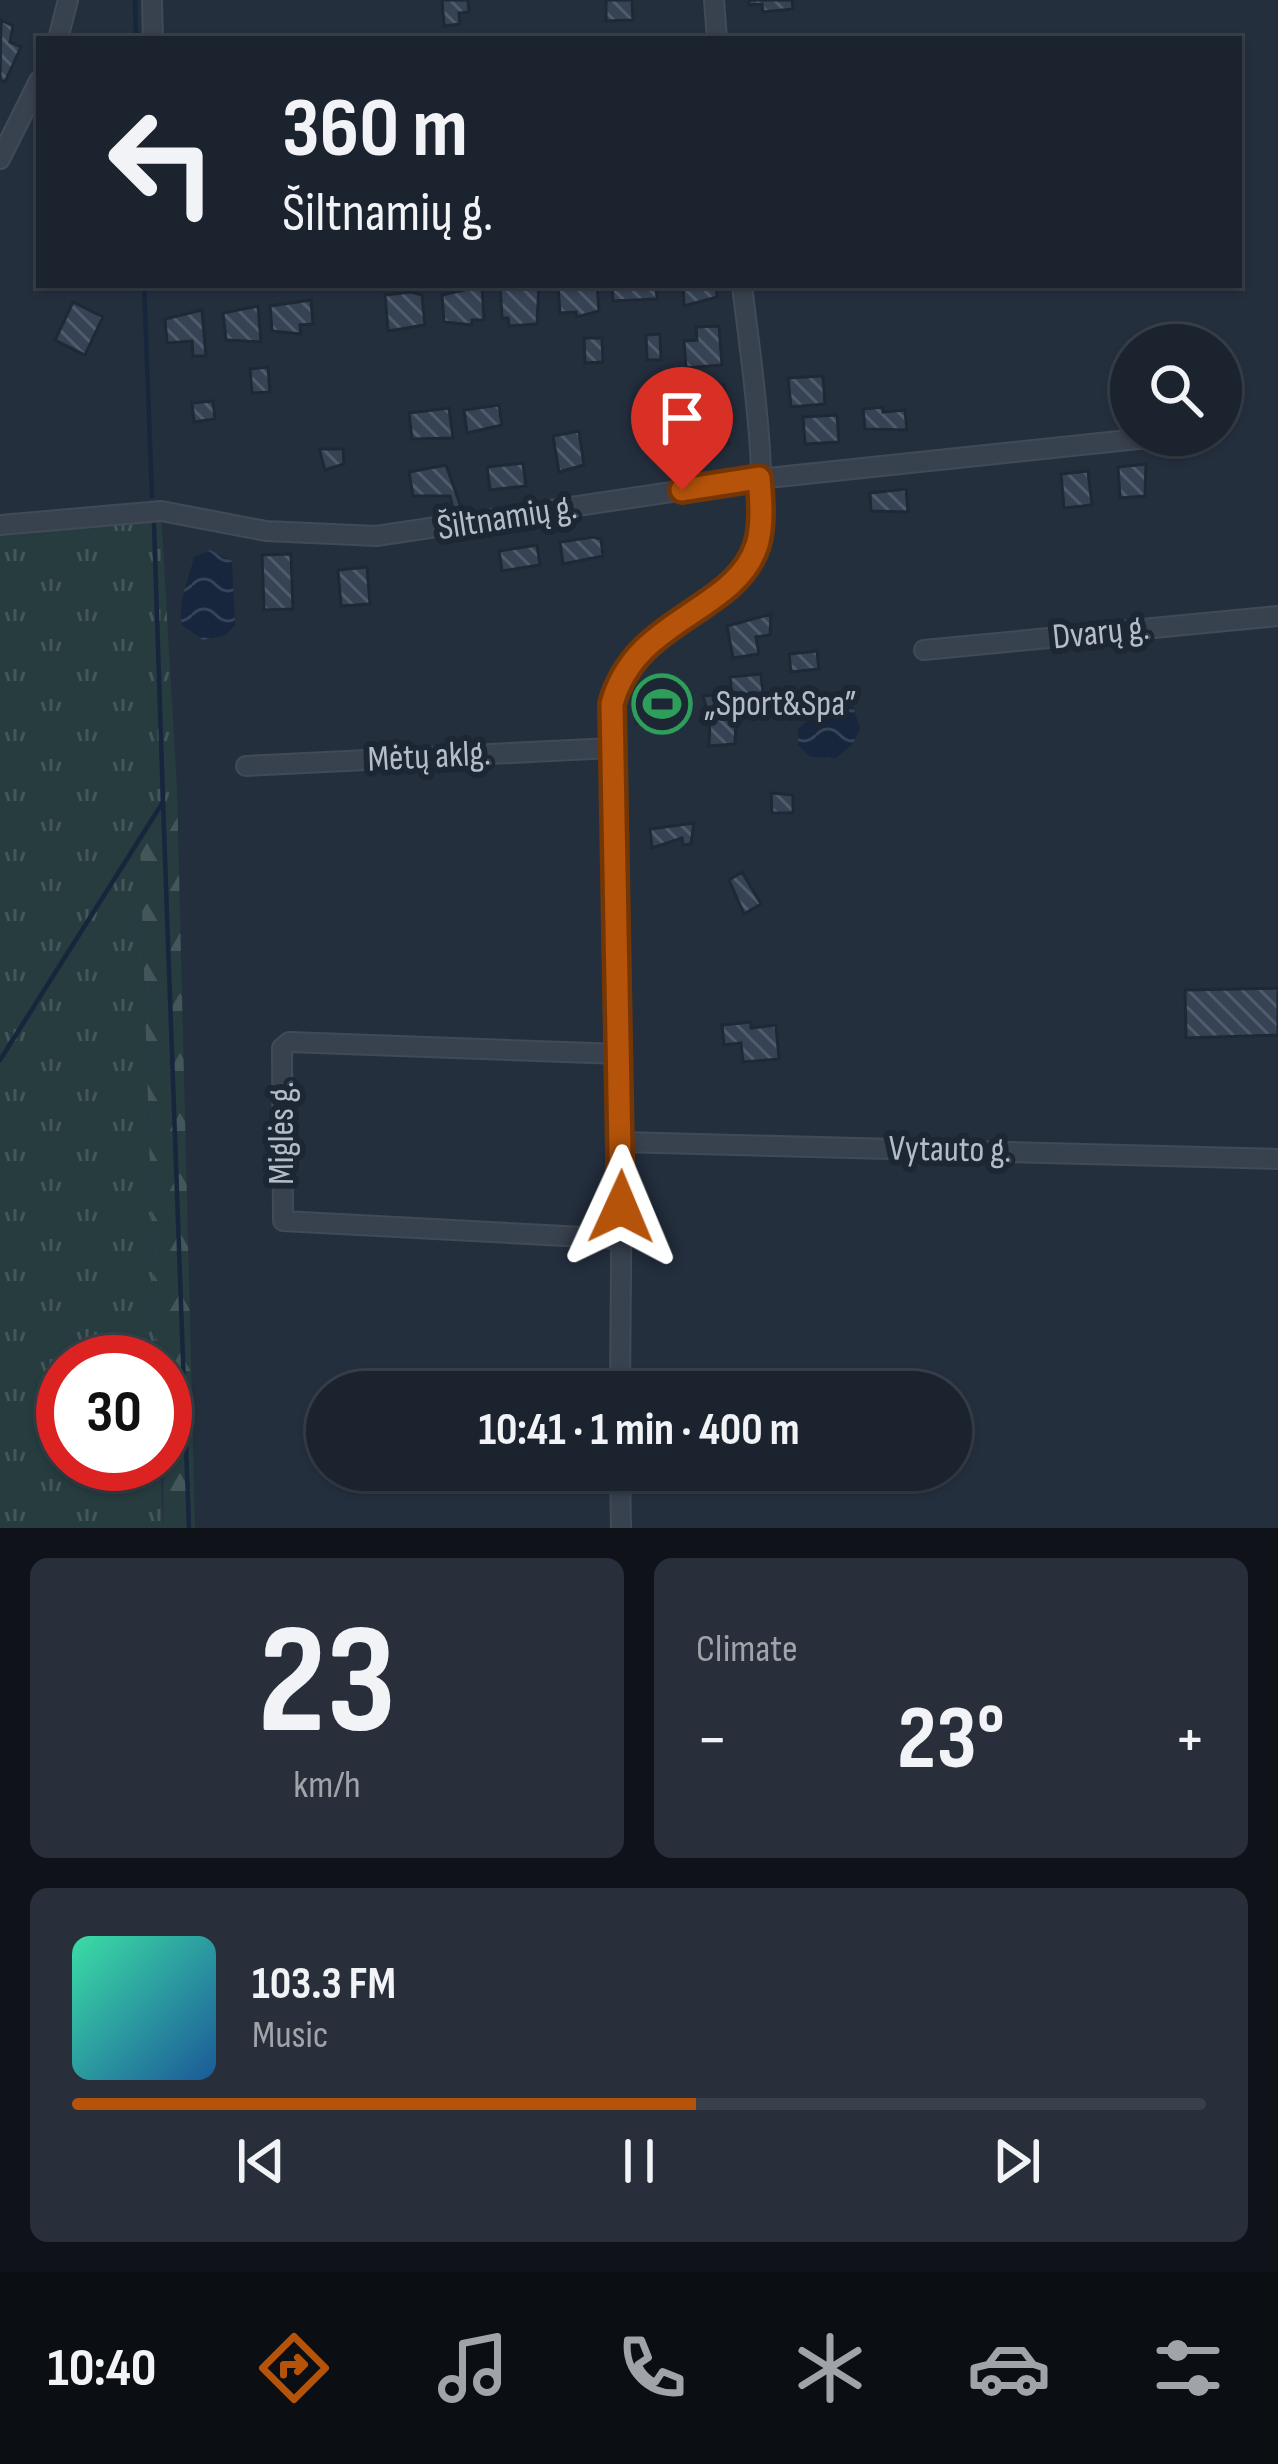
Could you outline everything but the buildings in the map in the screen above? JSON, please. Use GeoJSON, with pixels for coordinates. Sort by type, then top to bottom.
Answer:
{"type":"FeatureCollection","features":[{"type":"Feature","properties":{"kind":"street"},"geometry":{"type":"LineString","coordinates":[[59,36],[68,0]]}},
{"type":"Feature","properties":{"kind":"street"},"geometry":{"type":"LineString","coordinates":[[152,0],[153,36]]}},
{"type":"Feature","properties":{"kind":"street"},"geometry":{"type":"LineString","coordinates":[[714,0],[717,36]]}},
{"type":"Feature","properties":{"kind":"street"},"geometry":{"type":"LineString","coordinates":[[0,159],[36,87]]}},
{"type":"Feature","properties":{"kind":"street"},"geometry":{"type":"LineString","coordinates":[[620,1371],[622,1142],[612,704],[630,660],[747,565],[760,530],[742,288]]}},
{"type":"Feature","properties":{"kind":"street","name":"Šiltnamių g."},"geometry":{"type":"LineString","coordinates":[[0,525],[161,511],[266,531],[376,536],[759,478],[1110,442]]}},
{"type":"Feature","properties":{"kind":"street","name":"Dvarų g."},"geometry":{"type":"LineString","coordinates":[[924,650],[1278,616]]}},
{"type":"Feature","properties":{"kind":"street","name":"Mėtų aklg."},"geometry":{"type":"LineString","coordinates":[[246,766],[612,748]]}},
{"type":"Feature","properties":{"kind":"street","name":"Miglės g."},"geometry":{"type":"LineString","coordinates":[[620,1054],[289,1042],[282,1048],[282,1178],[283,1222],[621,1239]]}},
{"type":"Feature","properties":{"kind":"street","name":"Vytauto g."},"geometry":{"type":"LineString","coordinates":[[622,1142],[1278,1159]]}},
{"type":"Feature","properties":{"kind":"street"},"geometry":{"type":"LineString","coordinates":[[620,1491],[621,1528]]}},
{"type":"Feature","properties":{"kind":"green space"},"geometry":{"type":"Polygon","coordinates":[[[161,511],[177,791],[140,844],[155,1335],[36,1335],[36,1491],[161,1491],[163,1528],[0,1528],[0,525],[161,511]]]}},
{"type":"Feature","properties":{"kind":"green space"},"geometry":{"type":"Polygon","coordinates":[[[177,791],[190,1335],[155,1335],[140,844],[177,791]]]}},
{"type":"Feature","properties":{"kind":"green space"},"geometry":{"type":"Polygon","coordinates":[[[192,1405],[195,1528],[163,1528],[163,1491],[192,1491],[192,1405]]]}},
{"type":"Feature","properties":{"kind":"water"},"geometry":{"type":"Polygon","coordinates":[[[210,550],[232,561],[235,625],[226,635],[203,640],[182,625],[181,607],[194,557],[210,550]]]}},
{"type":"Feature","properties":{"kind":"water"},"geometry":{"type":"Polygon","coordinates":[[[826,704],[853,707],[860,728],[853,744],[836,758],[810,757],[798,745],[798,729],[826,704]]]}},
{"type":"Feature","properties":{"kind":"waterway"},"geometry":{"type":"LineString","coordinates":[[135,0],[136,36]]}},
{"type":"Feature","properties":{"kind":"waterway"},"geometry":{"type":"LineString","coordinates":[[144,288],[152,496]]}},
{"type":"Feature","properties":{"kind":"waterway"},"geometry":{"type":"LineString","coordinates":[[0,1060],[163,802],[154,524]]}},
{"type":"Feature","properties":{"kind":"waterway"},"geometry":{"type":"LineString","coordinates":[[163,802],[189,1528]]}},
{"type":"Feature","properties":{"kind":"place","name":"„Sport&Spa”"},"geometry":{"type":"Point","coordinates":[662,704]}},
{"type":"Feature","properties":{"kind":"route"},"geometry":{"type":"LineString","coordinates":[[621,1207],[612,704],[630,660],[736,577],[756,548],[760,530],[759,478],[682,490]]}}]}
